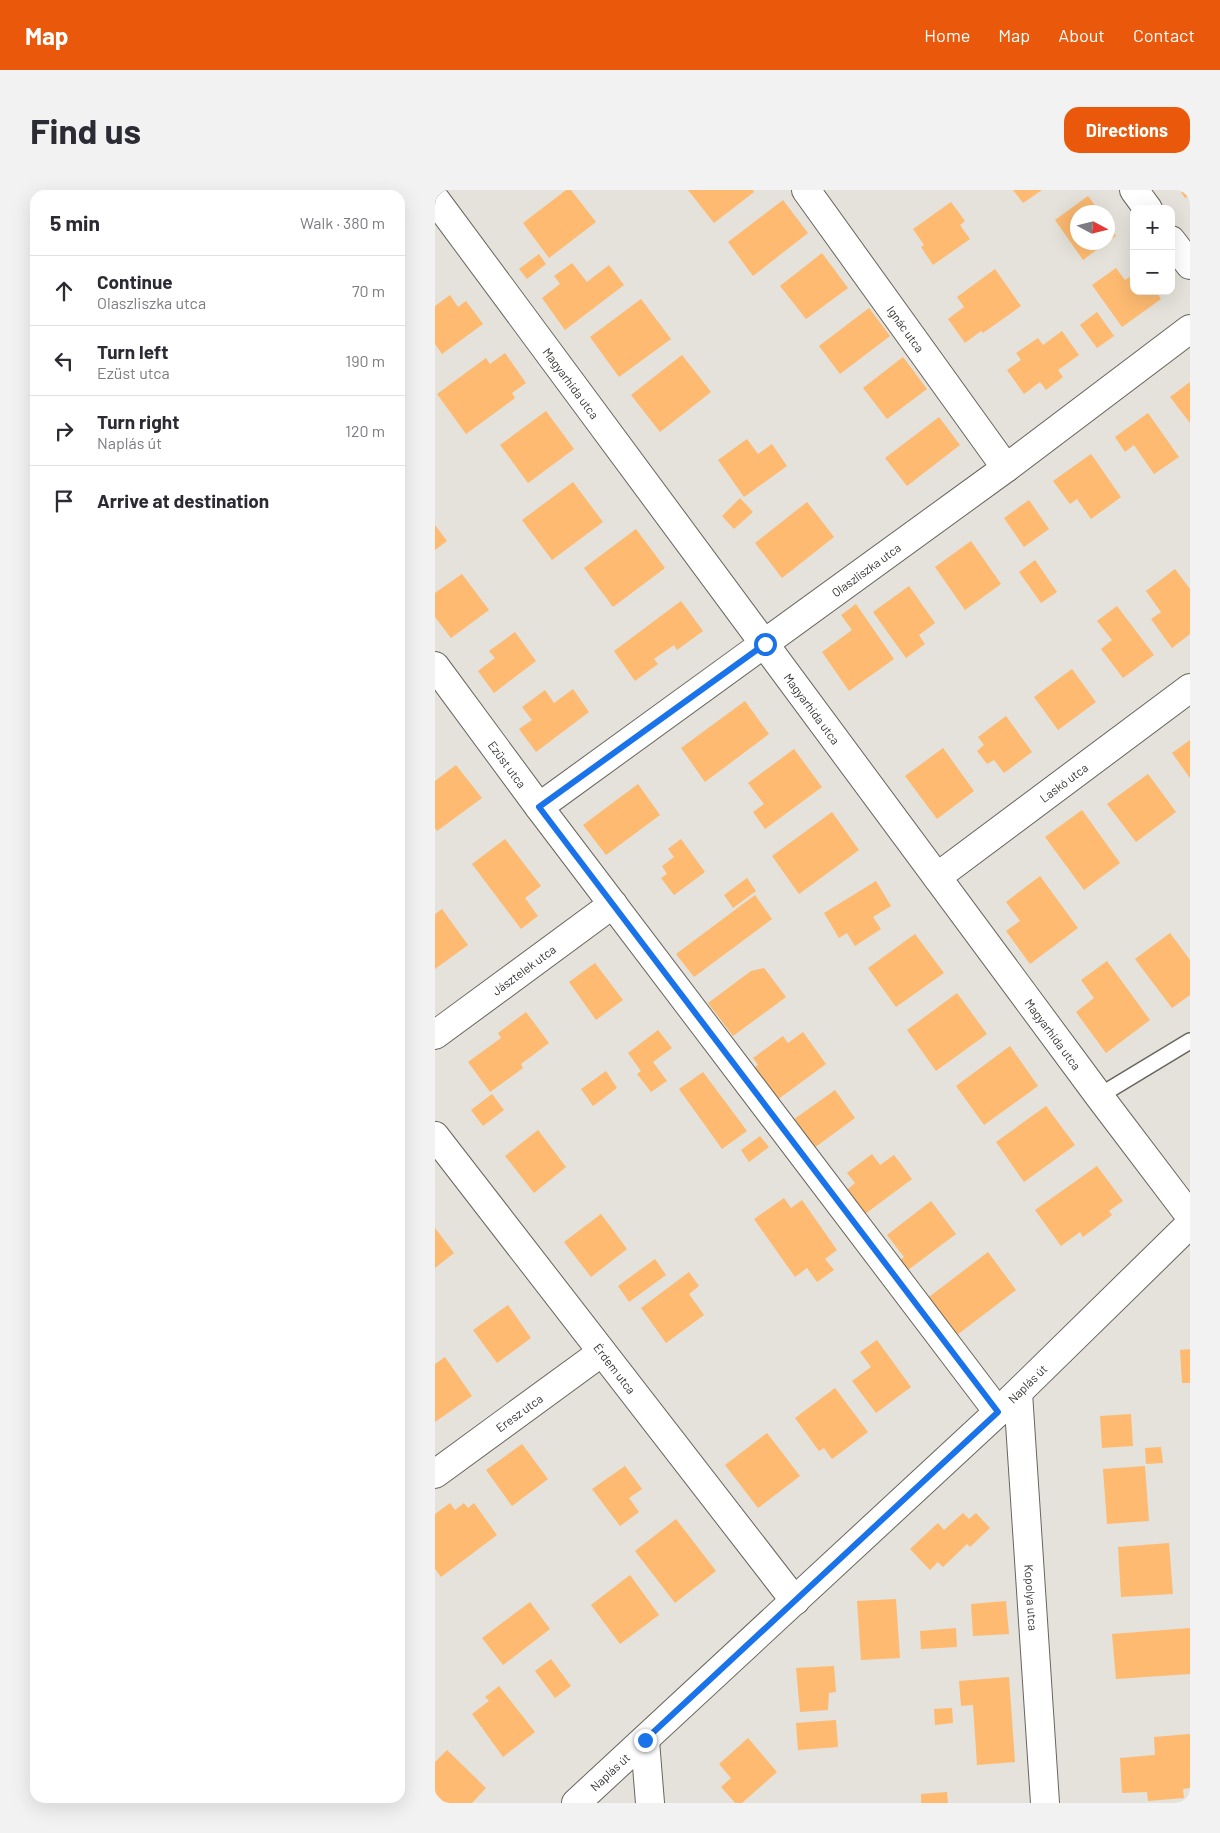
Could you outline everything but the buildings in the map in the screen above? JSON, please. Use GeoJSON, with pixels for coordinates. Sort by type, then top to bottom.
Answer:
{"type":"FeatureCollection","features":[{"type":"Feature","properties":{"kind":"street","name":"Ignác utca"},"geometry":{"type":"LineString","coordinates":[[806,190],[1006,468]]}},
{"type":"Feature","properties":{"kind":"street"},"geometry":{"type":"LineString","coordinates":[[1133,190],[1145,205]]}},
{"type":"Feature","properties":{"kind":"street","name":"Magyarhida utca"},"geometry":{"type":"LineString","coordinates":[[435,199],[1099,1096],[1190,1216]]}},
{"type":"Feature","properties":{"kind":"street"},"geometry":{"type":"LineString","coordinates":[[1175,245],[1190,265]]}},
{"type":"Feature","properties":{"kind":"street","name":"Olaszliszka utca"},"geometry":{"type":"LineString","coordinates":[[539,807],[1006,468],[1190,329]]}},
{"type":"Feature","properties":{"kind":"street","name":"Ezüst utca"},"geometry":{"type":"LineString","coordinates":[[435,666],[539,807],[998,1412]]}},
{"type":"Feature","properties":{"kind":"street","name":"Laskó utca"},"geometry":{"type":"LineString","coordinates":[[937,877],[1190,688]]}},
{"type":"Feature","properties":{"kind":"street","name":"Jásztelek utca"},"geometry":{"type":"LineString","coordinates":[[435,1036],[613,904]]}},
{"type":"Feature","properties":{"kind":"street","name":"Érdem utca"},"geometry":{"type":"LineString","coordinates":[[435,1136],[795,1601]]}},
{"type":"Feature","properties":{"kind":"street","name":"Naplás út"},"geometry":{"type":"LineString","coordinates":[[576,1803],[998,1412],[1190,1224]]}},
{"type":"Feature","properties":{"kind":"street","name":"Eresz utca"},"geometry":{"type":"LineString","coordinates":[[435,1474],[602,1352]]}},
{"type":"Feature","properties":{"kind":"street","name":"Kopolya utca"},"geometry":{"type":"LineString","coordinates":[[1018,1393],[1045,1803]]}},
{"type":"Feature","properties":{"kind":"street"},"geometry":{"type":"LineString","coordinates":[[645,1740],[650,1803]]}},
{"type":"Feature","properties":{"kind":"lane"},"geometry":{"type":"LineString","coordinates":[[1099,1096],[1190,1041]]}},
{"type":"Feature","properties":{"kind":"route"},"geometry":{"type":"LineString","coordinates":[[645,1740],[998,1412],[539,807],[765,644]]}}]}
